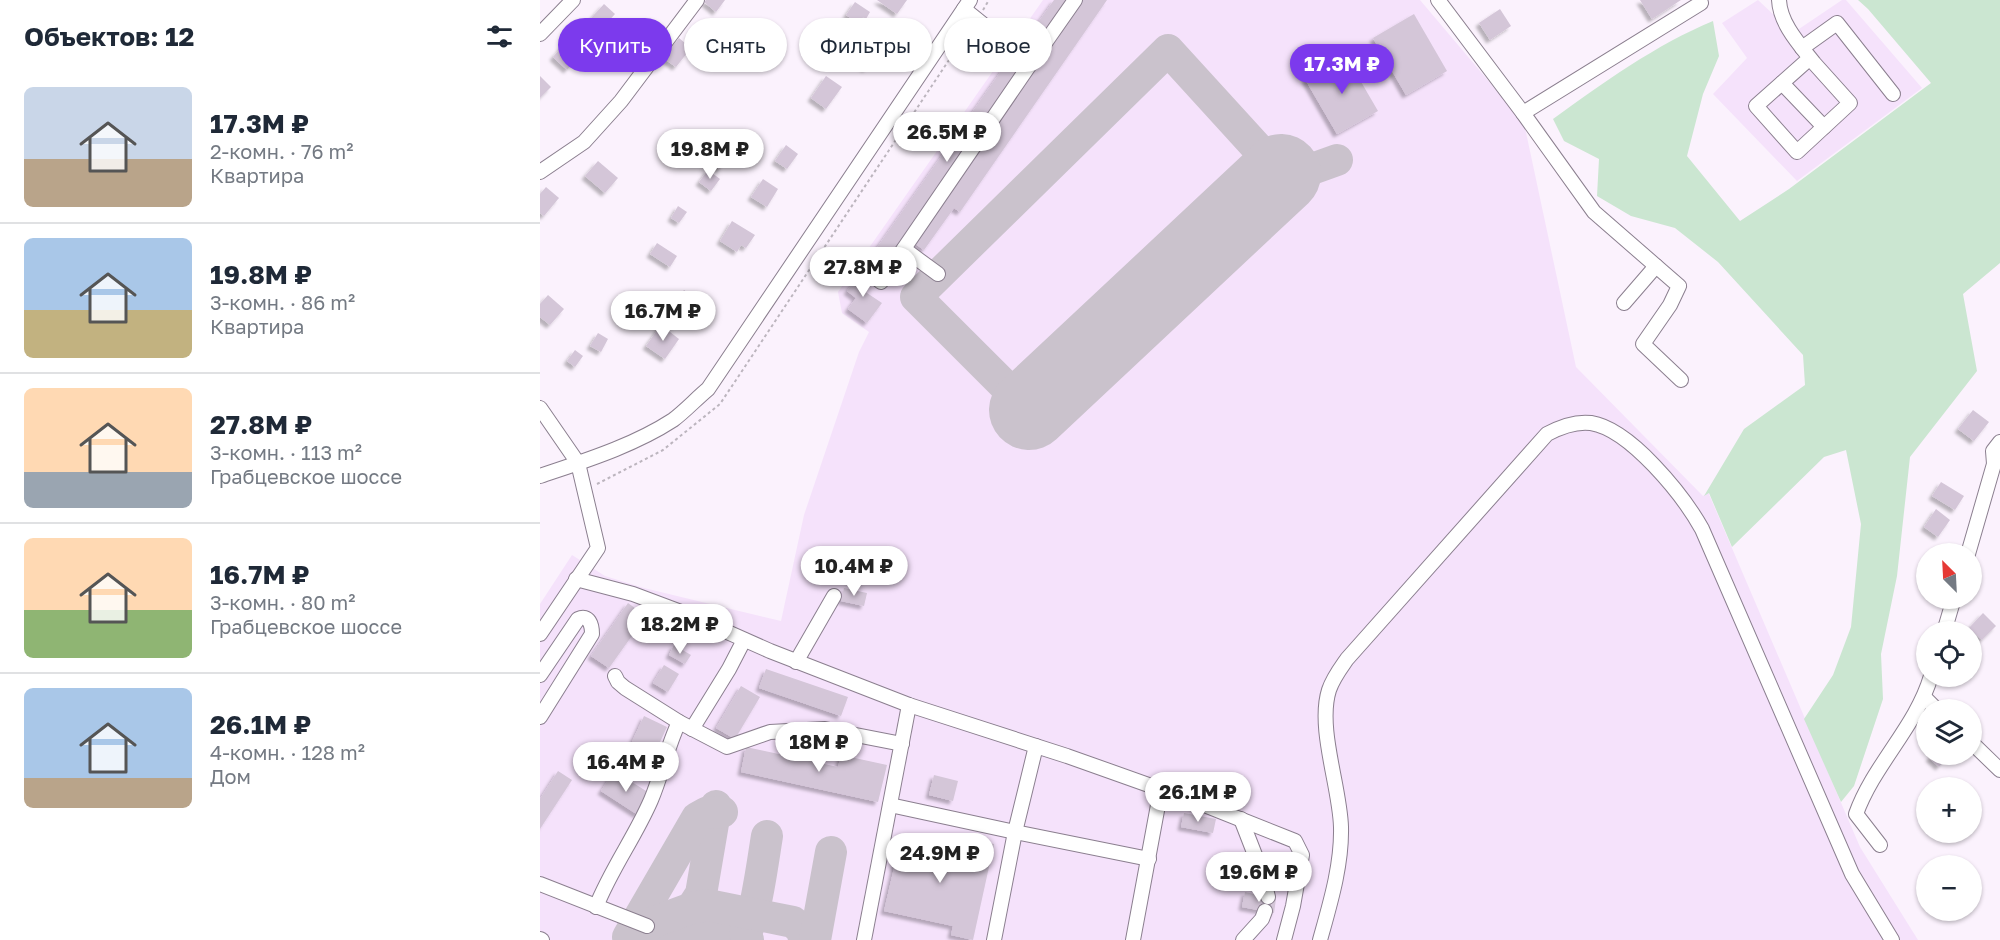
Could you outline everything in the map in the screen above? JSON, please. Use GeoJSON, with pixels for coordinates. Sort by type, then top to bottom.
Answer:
{"type":"FeatureCollection","features":[{"type":"Feature","properties":{"kind":"street"},"geometry":{"type":"LineString","coordinates":[[540,34],[573,0]]}},
{"type":"Feature","properties":{"kind":"street"},"geometry":{"type":"LineString","coordinates":[[540,172],[585,142],[621,101],[697,0]]}},
{"type":"Feature","properties":{"kind":"street"},"geometry":{"type":"LineString","coordinates":[[1052,33],[1075,0]]}},
{"type":"Feature","properties":{"kind":"street"},"geometry":{"type":"LineString","coordinates":[[1438,0],[1594,212],[1679,286],[1670,305],[1642,344],[1681,380]]}},
{"type":"Feature","properties":{"kind":"street"},"geometry":{"type":"LineString","coordinates":[[1779,0],[1779,12],[1806,53],[1850,103],[1797,152],[1756,106],[1782,83],[1806,53],[1837,23],[1893,94]]}},
{"type":"Feature","properties":{"kind":"street"},"geometry":{"type":"LineString","coordinates":[[1523,113],[1701,3]]}},
{"type":"Feature","properties":{"kind":"street"},"geometry":{"type":"LineString","coordinates":[[540,476],[637,439],[673,419],[708,389],[967,4],[982,18]]}},
{"type":"Feature","properties":{"kind":"street"},"geometry":{"type":"LineString","coordinates":[[851,259],[881,282],[1025,72]]}},
{"type":"Feature","properties":{"kind":"street"},"geometry":{"type":"LineString","coordinates":[[1782,83],[1824,128]]}},
{"type":"Feature","properties":{"kind":"street"},"geometry":{"type":"LineString","coordinates":[[904,249],[938,274]]}},
{"type":"Feature","properties":{"kind":"street"},"geometry":{"type":"LineString","coordinates":[[1623,303],[1656,266]]}},
{"type":"Feature","properties":{"kind":"street"},"geometry":{"type":"LineString","coordinates":[[540,408],[578,463],[598,548],[540,634]]}},
{"type":"Feature","properties":{"kind":"street"},"geometry":{"type":"LineString","coordinates":[[1320,940],[1331,900],[1340,844],[1339,805],[1326,713],[1329,690],[1336,675],[1347,659],[1547,434],[1571,424],[1590,423],[1619,434],[1648,460],[1693,514],[1852,874],[1892,940]]}},
{"type":"Feature","properties":{"kind":"street"},"geometry":{"type":"LineString","coordinates":[[1972,543],[1997,465],[1993,451],[2000,442]]}},
{"type":"Feature","properties":{"kind":"street"},"geometry":{"type":"LineString","coordinates":[[576,579],[633,594],[689,615],[796,662],[909,705],[1161,789],[1295,842],[1302,855],[1284,940]]}},
{"type":"Feature","properties":{"kind":"street"},"geometry":{"type":"LineString","coordinates":[[796,662],[834,596]]}},
{"type":"Feature","properties":{"kind":"street"},"geometry":{"type":"LineString","coordinates":[[540,675],[578,619],[588,619],[592,626],[592,634],[540,717]]}},
{"type":"Feature","properties":{"kind":"street"},"geometry":{"type":"LineString","coordinates":[[596,907],[606,882],[651,799],[668,744],[729,669],[744,640]]}},
{"type":"Feature","properties":{"kind":"street"},"geometry":{"type":"LineString","coordinates":[[615,676],[625,688],[685,725],[728,747],[770,732],[825,729],[902,744]]}},
{"type":"Feature","properties":{"kind":"street"},"geometry":{"type":"LineString","coordinates":[[1880,845],[1856,814],[1863,795],[1925,698],[1928,687]]}},
{"type":"Feature","properties":{"kind":"street"},"geometry":{"type":"LineString","coordinates":[[864,940],[909,705]]}},
{"type":"Feature","properties":{"kind":"street"},"geometry":{"type":"LineString","coordinates":[[994,940],[1015,832],[1036,746]]}},
{"type":"Feature","properties":{"kind":"street"},"geometry":{"type":"LineString","coordinates":[[1982,753],[2000,770]]}},
{"type":"Feature","properties":{"kind":"street"},"geometry":{"type":"LineString","coordinates":[[1133,940],[1161,789]]}},
{"type":"Feature","properties":{"kind":"street"},"geometry":{"type":"LineString","coordinates":[[890,805],[1149,859]]}},
{"type":"Feature","properties":{"kind":"street"},"geometry":{"type":"LineString","coordinates":[[1241,819],[1262,873],[1268,897]]}},
{"type":"Feature","properties":{"kind":"street"},"geometry":{"type":"LineString","coordinates":[[540,884],[647,926]]}},
{"type":"Feature","properties":{"kind":"street"},"geometry":{"type":"LineString","coordinates":[[1243,940],[1262,919],[1265,911]]}},
{"type":"Feature","properties":{"kind":"shaded area"},"geometry":{"type":"Polygon","coordinates":[[[1043,0],[1420,0],[1524,123],[1576,367],[1703,496],[1708,492],[1860,847],[1918,940],[540,940],[540,604],[572,555],[605,576],[644,588],[781,621],[804,515],[859,352],[869,332],[842,313],[838,292],[992,72],[1052,72],[1052,18],[1030,18],[1043,0]]]}},
{"type":"Feature","properties":{"kind":"shaded area"},"geometry":{"type":"Polygon","coordinates":[[[1758,0],[1793,33],[1842,0],[1846,0],[1922,88],[1797,181],[1713,94],[1747,58],[1722,23],[1758,0]]]}},
{"type":"Feature","properties":{"kind":"green space"},"geometry":{"type":"Polygon","coordinates":[[[1858,0],[2000,0],[2000,263],[1963,294],[1977,371],[1910,457],[1897,576],[1881,654],[1883,699],[1854,786],[1841,802],[1804,719],[1833,675],[1851,627],[1861,524],[1846,450],[1824,457],[1732,547],[1709,493],[1704,496],[1744,429],[1805,385],[1803,355],[1718,262],[1675,228],[1631,216],[1597,196],[1599,159],[1564,141],[1553,119],[1650,53],[1713,21],[1719,56],[1703,94],[1687,156],[1740,221],[1789,189],[1931,83],[1858,0]]]}},
{"type":"Feature","properties":{"kind":"building"},"geometry":{"type":"Polygon","coordinates":[[[706,0],[725,0],[716,12],[704,2],[706,0]]]}},
{"type":"Feature","properties":{"kind":"building"},"geometry":{"type":"Polygon","coordinates":[[[877,0],[907,0],[897,14],[877,0]]]}},
{"type":"Feature","properties":{"kind":"building"},"geometry":{"type":"Polygon","coordinates":[[[1054,0],[1068,0],[1052,23],[1052,18],[1041,18],[1054,0]]]}},
{"type":"Feature","properties":{"kind":"building"},"geometry":{"type":"Polygon","coordinates":[[[1083,0],[1107,0],[960,212],[954,208],[924,250],[914,243],[1033,72],[1052,72],[1052,45],[1083,0]]]}},
{"type":"Feature","properties":{"kind":"building"},"geometry":{"type":"Polygon","coordinates":[[[1640,0],[1681,0],[1652,19],[1640,0]]]}},
{"type":"Feature","properties":{"kind":"building"},"geometry":{"type":"Polygon","coordinates":[[[855,2],[870,12],[867,18],[851,18],[846,15],[855,2]]]}},
{"type":"Feature","properties":{"kind":"building"},"geometry":{"type":"Polygon","coordinates":[[[604,4],[615,14],[611,18],[591,18],[604,4]]]}},
{"type":"Feature","properties":{"kind":"building"},"geometry":{"type":"Polygon","coordinates":[[[1500,9],[1511,26],[1490,40],[1479,23],[1500,9]]]}},
{"type":"Feature","properties":{"kind":"building"},"geometry":{"type":"Polygon","coordinates":[[[1414,14],[1447,71],[1406,95],[1373,38],[1414,14]]]}},
{"type":"Feature","properties":{"kind":"building"},"geometry":{"type":"Polygon","coordinates":[[[679,38],[684,42],[684,57],[676,67],[672,64],[672,47],[679,38]]]}},
{"type":"Feature","properties":{"kind":"building"},"geometry":{"type":"Polygon","coordinates":[[[558,51],[558,62],[553,57],[558,51]]]}},
{"type":"Feature","properties":{"kind":"building"},"geometry":{"type":"Polygon","coordinates":[[[1346,56],[1378,111],[1337,134],[1305,79],[1346,56]]]}},
{"type":"Feature","properties":{"kind":"building"},"geometry":{"type":"Polygon","coordinates":[[[1000,72],[1021,72],[883,269],[869,259],[1000,72]]]}},
{"type":"Feature","properties":{"kind":"building"},"geometry":{"type":"Polygon","coordinates":[[[540,76],[551,87],[540,98],[540,76]]]}},
{"type":"Feature","properties":{"kind":"building"},"geometry":{"type":"Polygon","coordinates":[[[826,76],[842,87],[826,109],[811,98],[826,76]]]}},
{"type":"Feature","properties":{"kind":"building"},"geometry":{"type":"Polygon","coordinates":[[[786,145],[798,154],[787,169],[775,161],[786,145]]]}},
{"type":"Feature","properties":{"kind":"building"},"geometry":{"type":"Polygon","coordinates":[[[719,151],[728,158],[720,169],[711,163],[719,151]]]}},
{"type":"Feature","properties":{"kind":"building"},"geometry":{"type":"Polygon","coordinates":[[[598,161],[618,178],[605,193],[585,176],[598,161]]]}},
{"type":"Feature","properties":{"kind":"building"},"geometry":{"type":"Polygon","coordinates":[[[708,170],[720,179],[711,191],[699,182],[708,170]]]}},
{"type":"Feature","properties":{"kind":"building"},"geometry":{"type":"Polygon","coordinates":[[[763,179],[778,189],[767,207],[751,197],[763,179]]]}},
{"type":"Feature","properties":{"kind":"building"},"geometry":{"type":"Polygon","coordinates":[[[546,187],[559,198],[544,216],[540,213],[540,194],[546,187]]]}},
{"type":"Feature","properties":{"kind":"building"},"geometry":{"type":"Polygon","coordinates":[[[678,206],[687,212],[679,223],[671,218],[678,206]]]}},
{"type":"Feature","properties":{"kind":"building"},"geometry":{"type":"Polygon","coordinates":[[[732,221],[755,235],[746,248],[741,245],[737,252],[720,241],[732,221]]]}},
{"type":"Feature","properties":{"kind":"building"},"geometry":{"type":"Polygon","coordinates":[[[657,243],[677,256],[670,267],[650,254],[657,243]]]}},
{"type":"Feature","properties":{"kind":"building"},"geometry":{"type":"Polygon","coordinates":[[[862,271],[873,279],[864,291],[882,303],[867,323],[848,309],[856,298],[847,291],[862,271]]]}},
{"type":"Feature","properties":{"kind":"building"},"geometry":{"type":"Polygon","coordinates":[[[684,290],[705,305],[692,324],[670,309],[684,290]]]}},
{"type":"Feature","properties":{"kind":"building"},"geometry":{"type":"Polygon","coordinates":[[[548,295],[564,309],[550,325],[540,317],[540,304],[548,295]]]}},
{"type":"Feature","properties":{"kind":"building"},"geometry":{"type":"Polygon","coordinates":[[[661,325],[679,339],[665,359],[646,346],[661,325]]]}},
{"type":"Feature","properties":{"kind":"building"},"geometry":{"type":"Polygon","coordinates":[[[598,333],[608,339],[601,352],[590,346],[598,333]]]}},
{"type":"Feature","properties":{"kind":"building"},"geometry":{"type":"Polygon","coordinates":[[[575,350],[583,356],[575,367],[567,361],[575,350]]]}},
{"type":"Feature","properties":{"kind":"building"},"geometry":{"type":"Polygon","coordinates":[[[1973,410],[1989,422],[1974,441],[1958,429],[1973,410]]]}},
{"type":"Feature","properties":{"kind":"building"},"geometry":{"type":"Polygon","coordinates":[[[1941,482],[1964,496],[1955,510],[1932,496],[1941,482]]]}},
{"type":"Feature","properties":{"kind":"building"},"geometry":{"type":"Polygon","coordinates":[[[1936,509],[1950,520],[1938,537],[1924,527],[1936,509]]]}},
{"type":"Feature","properties":{"kind":"building"},"geometry":{"type":"Polygon","coordinates":[[[844,588],[867,593],[864,606],[841,601],[844,588]]]}},
{"type":"Feature","properties":{"kind":"building"},"geometry":{"type":"Polygon","coordinates":[[[628,603],[646,616],[609,668],[591,656],[628,603]]]}},
{"type":"Feature","properties":{"kind":"building"},"geometry":{"type":"Polygon","coordinates":[[[1983,613],[1996,626],[1982,640],[1982,621],[1976,621],[1983,613]]]}},
{"type":"Feature","properties":{"kind":"building"},"geometry":{"type":"Polygon","coordinates":[[[674,645],[691,655],[685,664],[669,655],[674,645]]]}},
{"type":"Feature","properties":{"kind":"building"},"geometry":{"type":"Polygon","coordinates":[[[664,665],[679,674],[668,692],[653,683],[664,665]]]}},
{"type":"Feature","properties":{"kind":"building"},"geometry":{"type":"Polygon","coordinates":[[[766,669],[848,697],[841,716],[759,688],[766,669]]]}},
{"type":"Feature","properties":{"kind":"building"},"geometry":{"type":"Polygon","coordinates":[[[741,686],[760,697],[735,739],[716,728],[741,686]]]}},
{"type":"Feature","properties":{"kind":"building"},"geometry":{"type":"Polygon","coordinates":[[[644,716],[667,727],[654,755],[631,744],[644,716]]]}},
{"type":"Feature","properties":{"kind":"building"},"geometry":{"type":"Polygon","coordinates":[[[746,747],[838,767],[841,755],[887,765],[878,802],[741,772],[746,747]]]}},
{"type":"Feature","properties":{"kind":"building"},"geometry":{"type":"Polygon","coordinates":[[[558,771],[572,780],[540,829],[540,799],[558,771]]]}},
{"type":"Feature","properties":{"kind":"building"},"geometry":{"type":"Polygon","coordinates":[[[614,771],[651,794],[638,815],[601,791],[614,771]]]}},
{"type":"Feature","properties":{"kind":"building"},"geometry":{"type":"Polygon","coordinates":[[[934,775],[958,781],[953,801],[929,795],[934,775]]]}},
{"type":"Feature","properties":{"kind":"building"},"geometry":{"type":"Polygon","coordinates":[[[1184,813],[1216,819],[1213,833],[1181,827],[1184,813]]]}},
{"type":"Feature","properties":{"kind":"building"},"geometry":{"type":"Polygon","coordinates":[[[901,838],[968,853],[971,839],[994,844],[973,940],[951,935],[953,926],[884,911],[901,838]]]}},
{"type":"Feature","properties":{"kind":"building"},"geometry":{"type":"Polygon","coordinates":[[[1245,892],[1276,899],[1274,913],[1242,907],[1245,892]]]}},
{"type":"Feature","properties":{"kind":"taxiway"},"geometry":{"type":"LineString","coordinates":[[1029,410],[916,297],[1168,50],[1281,174],[1298,174],[1337,160]]}},
{"type":"Feature","properties":{"kind":"taxiway"},"geometry":{"type":"LineString","coordinates":[[692,908],[701,894],[716,806]]}},
{"type":"Feature","properties":{"kind":"taxiway"},"geometry":{"type":"LineString","coordinates":[[628,937],[697,818],[706,813],[722,812]]}},
{"type":"Feature","properties":{"kind":"taxiway"},"geometry":{"type":"LineString","coordinates":[[745,933],[756,903],[767,836]]}},
{"type":"Feature","properties":{"kind":"taxiway"},"geometry":{"type":"LineString","coordinates":[[815,940],[831,852]]}},
{"type":"Feature","properties":{"kind":"taxiway"},"geometry":{"type":"LineString","coordinates":[[631,940],[654,922],[692,908],[708,905],[793,922],[801,929],[805,940]]}},
{"type":"Feature","properties":{"kind":"taxiway"},"geometry":{"type":"LineString","coordinates":[[656,927],[673,924],[748,940]]}},
{"type":"Feature","properties":{"kind":"runway"},"geometry":{"type":"LineString","coordinates":[[1029,410],[1281,174]]}}]}
